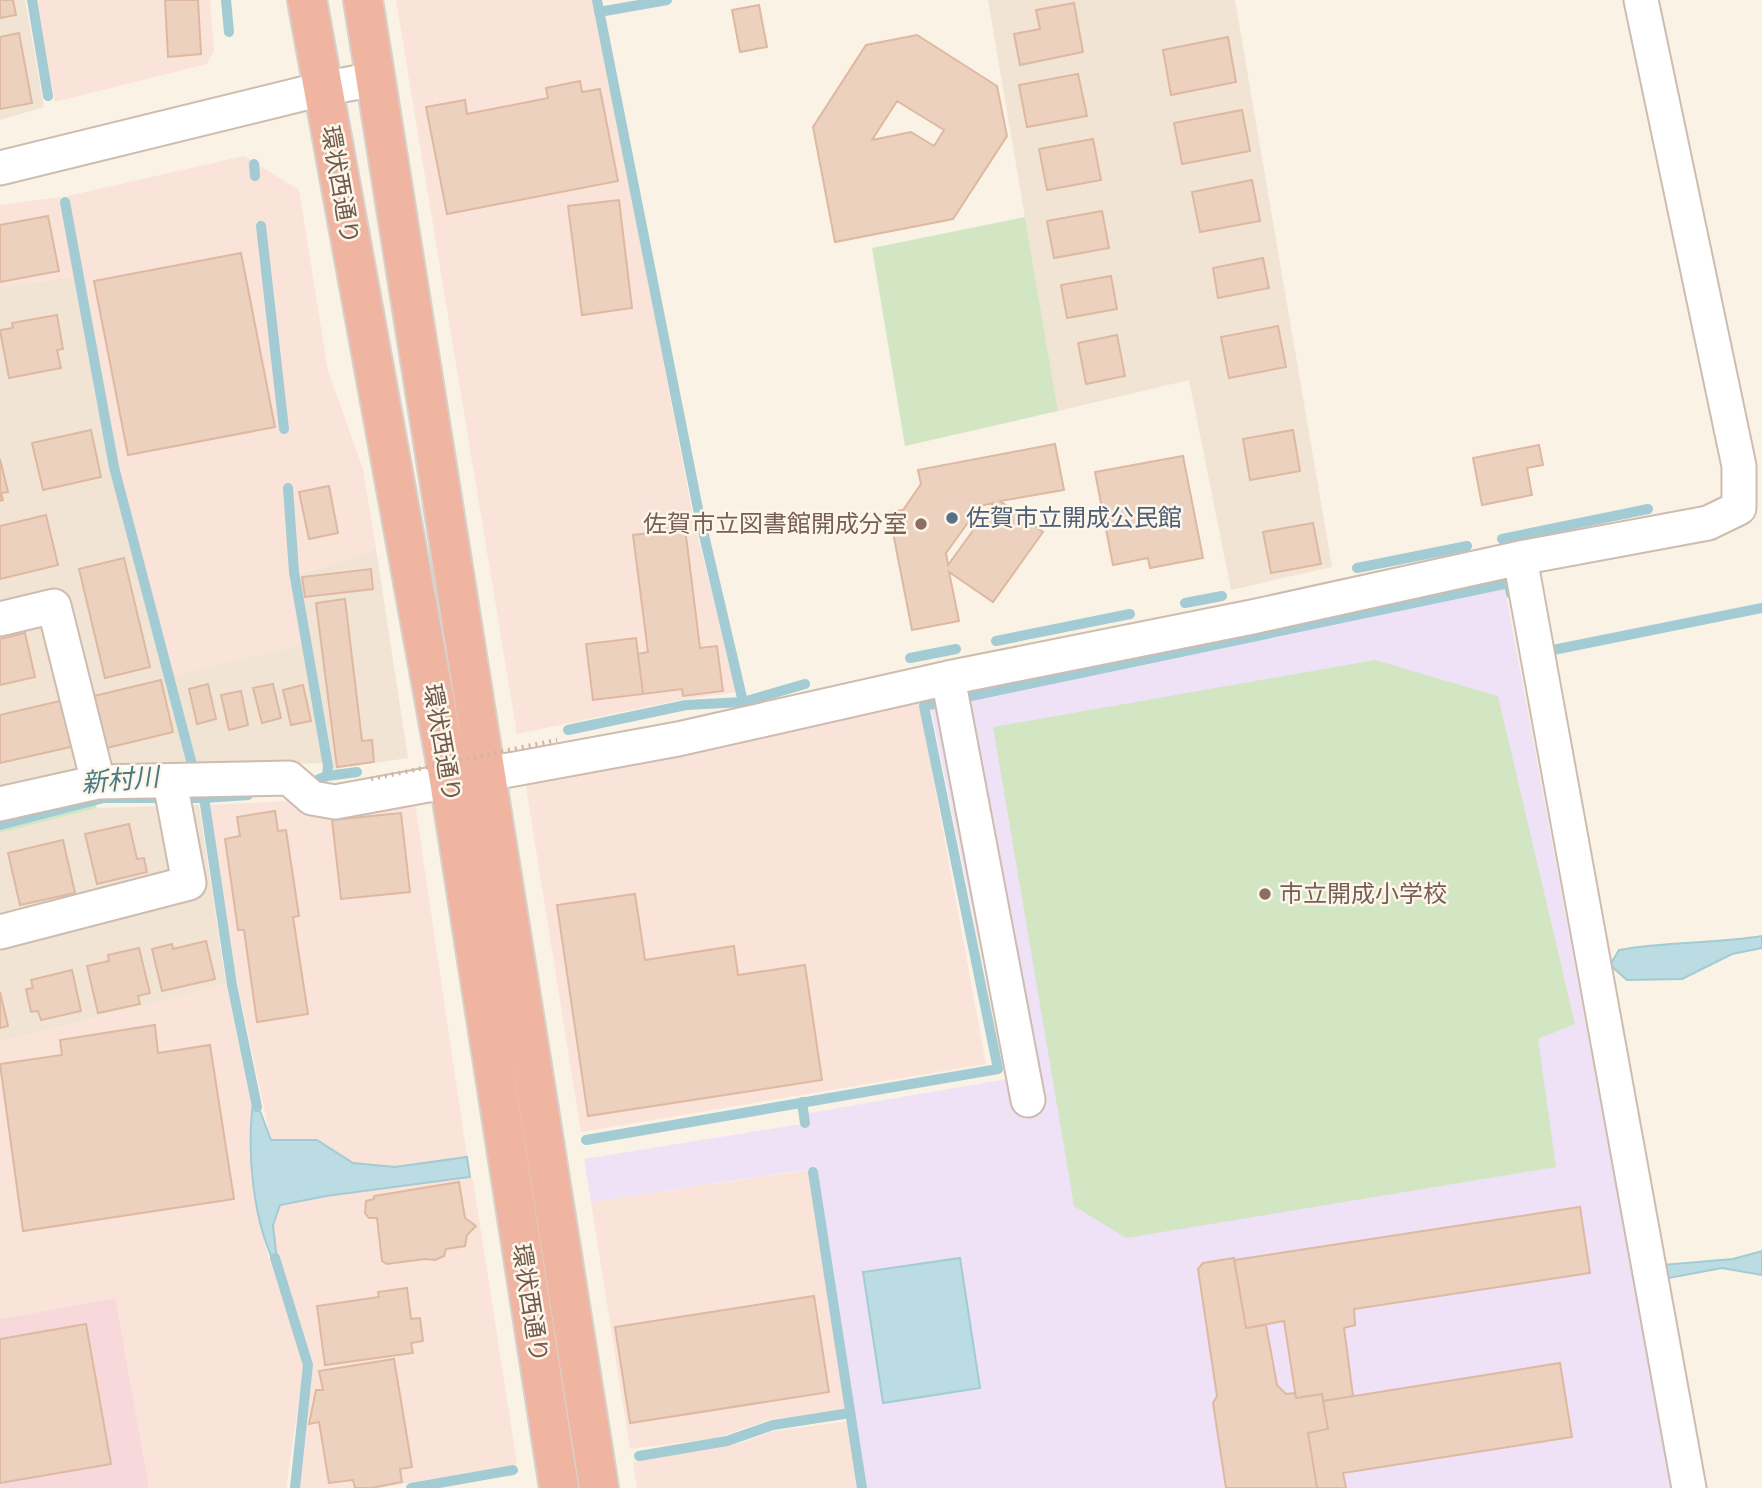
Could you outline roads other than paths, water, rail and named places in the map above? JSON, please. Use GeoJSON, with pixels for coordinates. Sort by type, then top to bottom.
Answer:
{"type":"FeatureCollection","features":[{"type":"Feature","properties":{"kind":"highway","name":"環状西通り"},"geometry":{"type":"LineString","coordinates":[[307,0],[449,780],[559,1488]]}},
{"type":"Feature","properties":{"kind":"highway","name":"環状西通り"},"geometry":{"type":"LineString","coordinates":[[363,0],[599,1488]]}},
{"type":"Feature","properties":{"kind":"street"},"geometry":{"type":"LineString","coordinates":[[0,804],[98,782],[183,789],[301,788],[335,802],[678,739],[951,695],[1252,617],[1520,558],[1708,523],[1750,511],[1641,0]]}},
{"type":"Feature","properties":{"kind":"street"},"geometry":{"type":"LineString","coordinates":[[0,168],[322,89],[375,79]]}},
{"type":"Feature","properties":{"kind":"street"},"geometry":{"type":"LineString","coordinates":[[1520,558],[1689,1488]]}},
{"type":"Feature","properties":{"kind":"street"},"geometry":{"type":"LineString","coordinates":[[0,619],[54,606],[98,782]]}},
{"type":"Feature","properties":{"kind":"street"},"geometry":{"type":"LineString","coordinates":[[951,695],[1028,1100]]}},
{"type":"Feature","properties":{"kind":"street"},"geometry":{"type":"LineString","coordinates":[[0,932],[189,883],[183,789]]}},
{"type":"Feature","properties":{"kind":"water"},"geometry":{"type":"Polygon","coordinates":[[[1762,936],[1762,948],[1732,954],[1682,979],[1627,980],[1610,965],[1619,950],[1762,936]]]}},
{"type":"Feature","properties":{"kind":"water"},"geometry":{"type":"Polygon","coordinates":[[[254,1095],[271,1140],[317,1140],[353,1163],[395,1167],[467,1157],[470,1177],[326,1196],[280,1205],[273,1225],[278,1270],[262,1230],[253,1185],[251,1138],[254,1095]]]}},
{"type":"Feature","properties":{"kind":"water"},"geometry":{"type":"Polygon","coordinates":[[[1762,1251],[1762,1275],[1722,1268],[1669,1278],[1661,1265],[1733,1259],[1762,1251]]]}},
{"type":"Feature","properties":{"kind":"water"},"geometry":{"type":"Polygon","coordinates":[[[960,1258],[980,1388],[883,1403],[863,1272],[960,1258]]]}},
{"type":"Feature","properties":{"kind":"waterway"},"geometry":{"type":"LineString","coordinates":[[32,0],[48,96]]}},
{"type":"Feature","properties":{"kind":"waterway"},"geometry":{"type":"LineString","coordinates":[[226,0],[229,32]]}},
{"type":"Feature","properties":{"kind":"waterway"},"geometry":{"type":"LineString","coordinates":[[568,730],[686,705],[743,702],[699,514],[597,0]]}},
{"type":"Feature","properties":{"kind":"waterway"},"geometry":{"type":"LineString","coordinates":[[599,12],[667,0]]}},
{"type":"Feature","properties":{"kind":"waterway"},"geometry":{"type":"LineString","coordinates":[[254,164],[255,176]]}},
{"type":"Feature","properties":{"kind":"waterway"},"geometry":{"type":"LineString","coordinates":[[65,202],[114,467],[195,776]]}},
{"type":"Feature","properties":{"kind":"waterway"},"geometry":{"type":"LineString","coordinates":[[261,226],[284,429]]}},
{"type":"Feature","properties":{"kind":"waterway"},"geometry":{"type":"LineString","coordinates":[[288,488],[294,572],[328,766],[327,776],[305,785]]}},
{"type":"Feature","properties":{"kind":"waterway"},"geometry":{"type":"LineString","coordinates":[[1502,539],[1648,509]]}},
{"type":"Feature","properties":{"kind":"waterway"},"geometry":{"type":"LineString","coordinates":[[1357,568],[1467,546]]}},
{"type":"Feature","properties":{"kind":"waterway"},"geometry":{"type":"LineString","coordinates":[[586,1140],[998,1069],[924,706],[1509,583],[1511,594]]}},
{"type":"Feature","properties":{"kind":"waterway"},"geometry":{"type":"LineString","coordinates":[[1185,603],[1222,596]]}},
{"type":"Feature","properties":{"kind":"waterway"},"geometry":{"type":"LineString","coordinates":[[1553,650],[1762,608]]}},
{"type":"Feature","properties":{"kind":"waterway"},"geometry":{"type":"LineString","coordinates":[[996,641],[1130,614]]}},
{"type":"Feature","properties":{"kind":"waterway"},"geometry":{"type":"LineString","coordinates":[[910,658],[956,649]]}},
{"type":"Feature","properties":{"kind":"waterway"},"geometry":{"type":"LineString","coordinates":[[743,702],[805,684]]}},
{"type":"Feature","properties":{"kind":"waterway"},"geometry":{"type":"LineString","coordinates":[[327,776],[357,772]]}},
{"type":"Feature","properties":{"kind":"waterway","name":"新村川"},"geometry":{"type":"LineString","coordinates":[[0,825],[104,798],[204,798],[201,791]]}},
{"type":"Feature","properties":{"kind":"waterway"},"geometry":{"type":"LineString","coordinates":[[248,795],[204,798],[232,985],[257,1107]]}},
{"type":"Feature","properties":{"kind":"waterway"},"geometry":{"type":"LineString","coordinates":[[802,1102],[805,1123]]}},
{"type":"Feature","properties":{"kind":"waterway"},"geometry":{"type":"LineString","coordinates":[[813,1172],[862,1488]]}},
{"type":"Feature","properties":{"kind":"waterway"},"geometry":{"type":"LineString","coordinates":[[275,1258],[308,1365],[295,1488]]}},
{"type":"Feature","properties":{"kind":"waterway"},"geometry":{"type":"LineString","coordinates":[[639,1456],[727,1441],[773,1425],[850,1413]]}},
{"type":"Feature","properties":{"kind":"waterway"},"geometry":{"type":"LineString","coordinates":[[411,1488],[513,1470]]}},
{"type":"Feature","properties":{"kind":"place","name":"佐賀市立開成公民館"},"geometry":{"type":"Point","coordinates":[952,518]}},
{"type":"Feature","properties":{"kind":"place","name":"佐賀市立図書館開成分室"},"geometry":{"type":"Point","coordinates":[921,524]}},
{"type":"Feature","properties":{"kind":"place","name":"市立開成小学校"},"geometry":{"type":"Point","coordinates":[1265,894]}}]}
